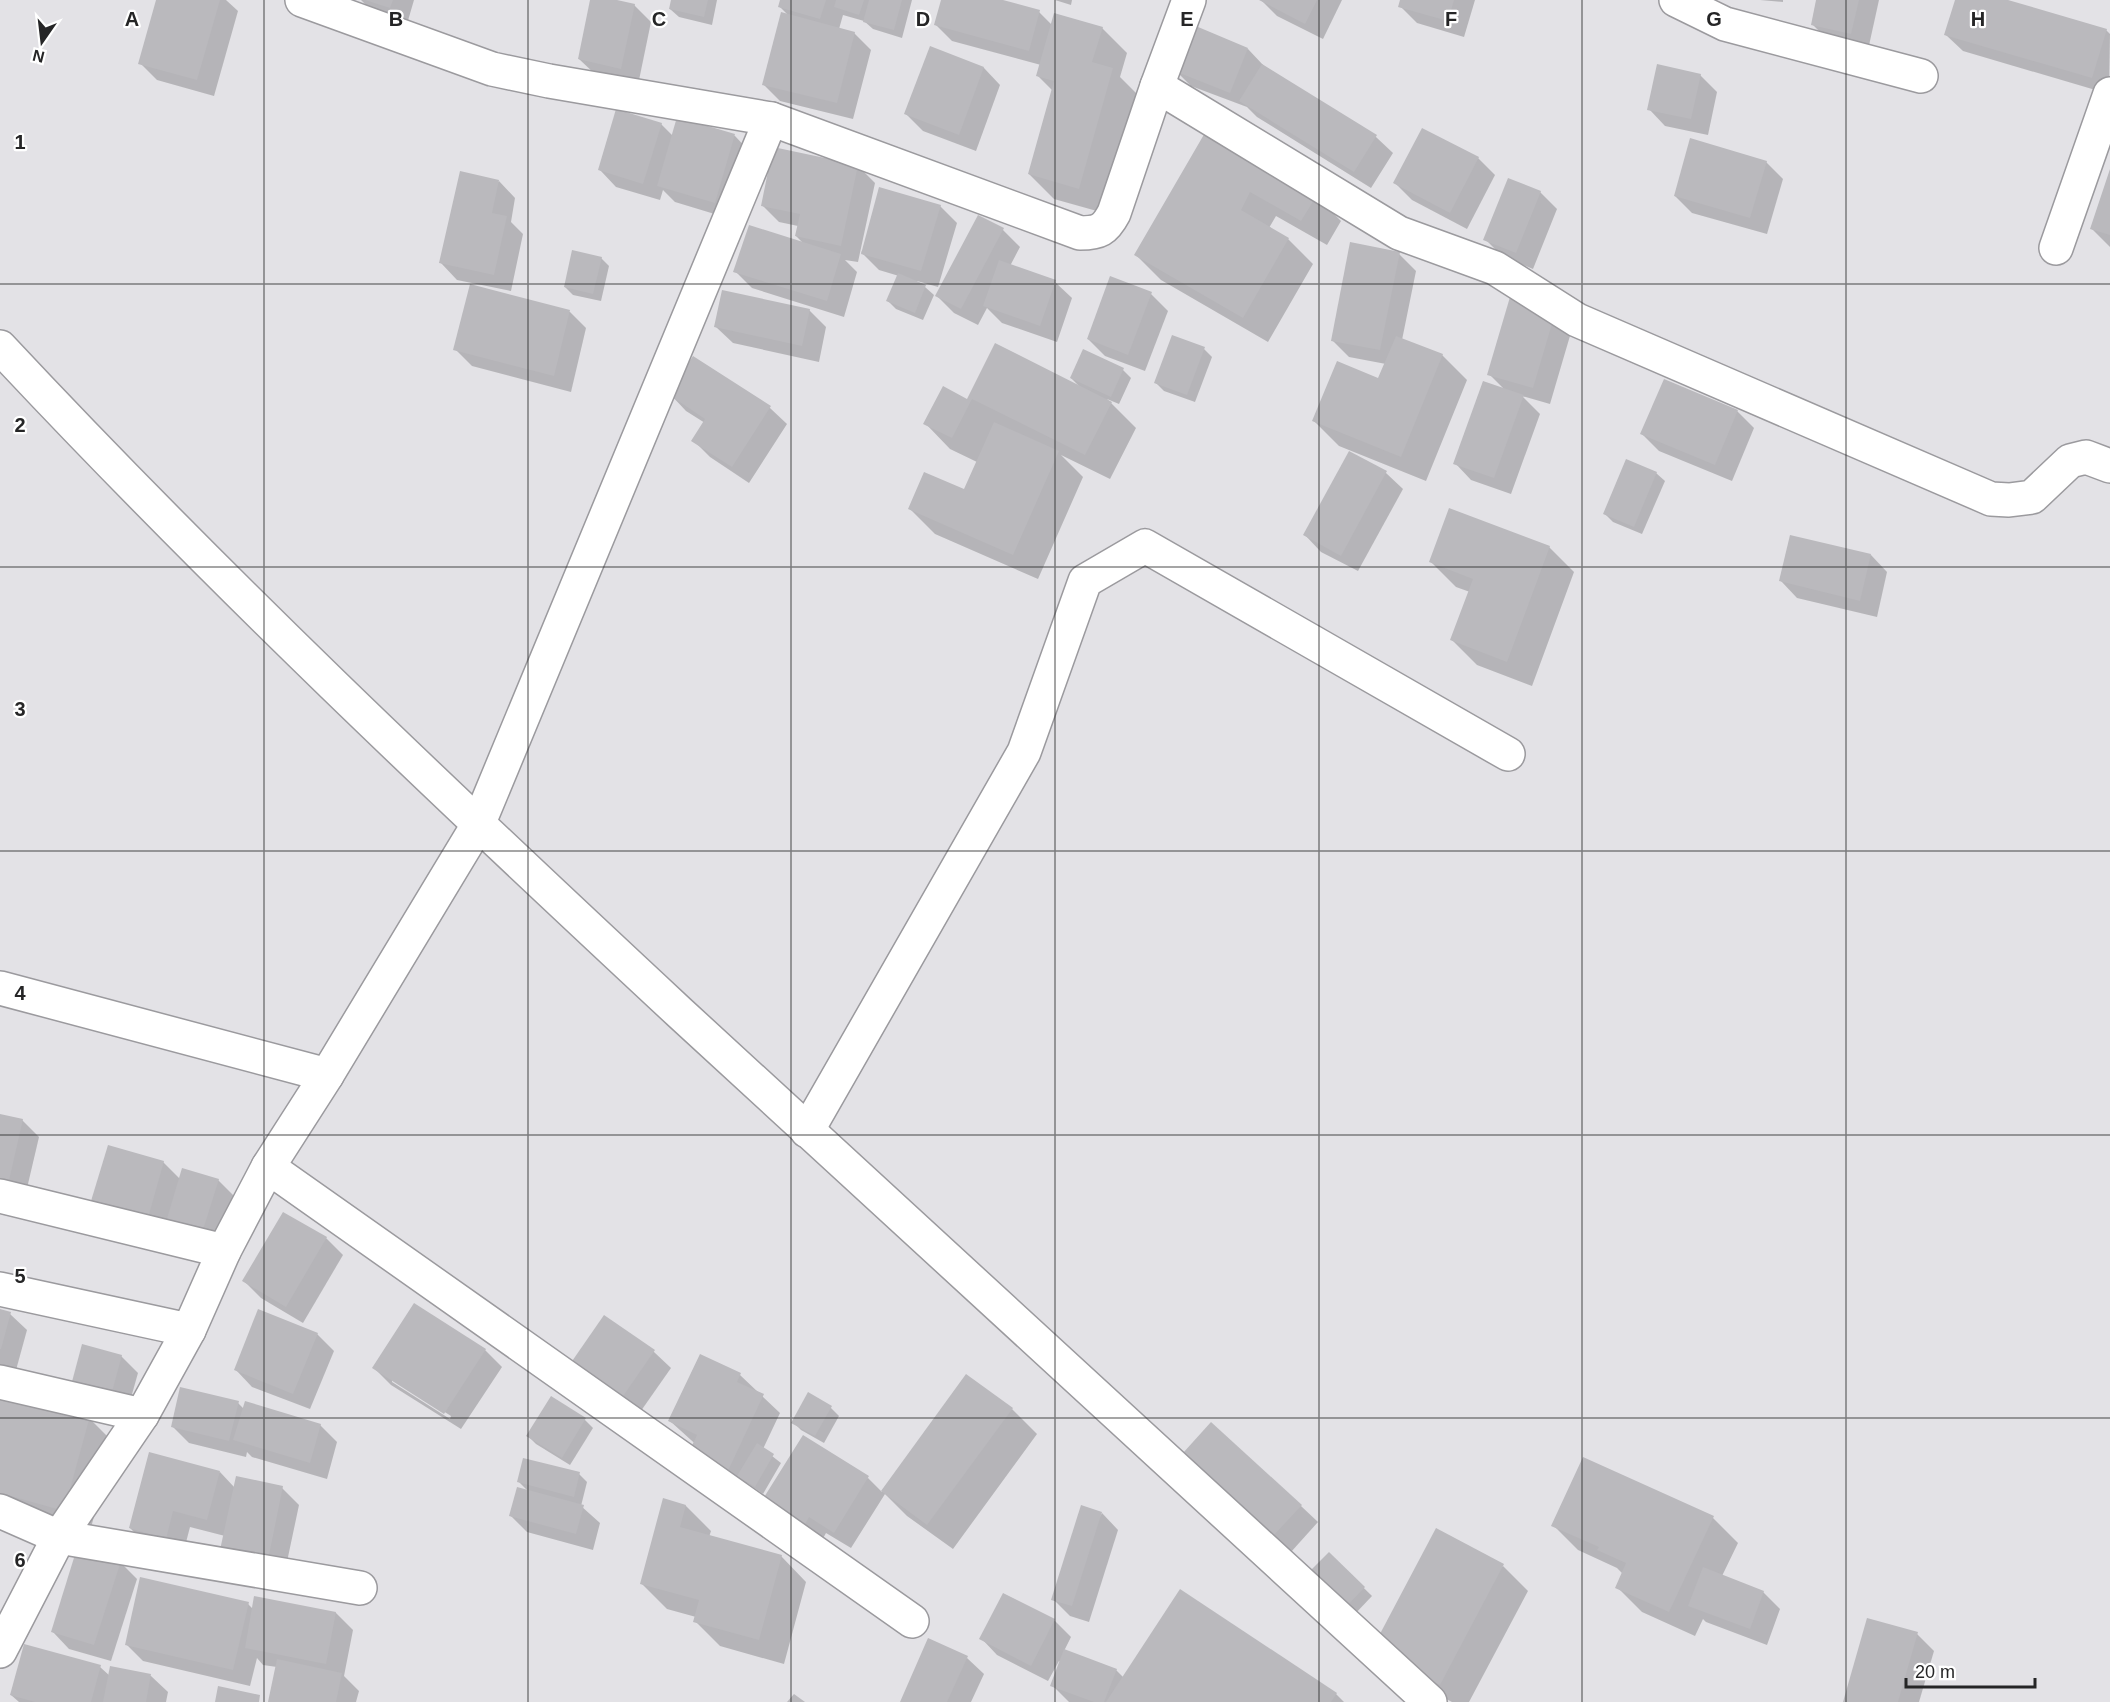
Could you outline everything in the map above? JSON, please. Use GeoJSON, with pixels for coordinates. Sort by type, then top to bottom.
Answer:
{"type":"FeatureCollection","features":[{"type":"Feature","properties":{"kind":"street"},"geometry":{"type":"LineString","coordinates":[[302,0],[492,69],[771,119],[1080,233],[1096,233],[1108,224],[1114,213],[1189,0]]}},
{"type":"Feature","properties":{"kind":"street"},"geometry":{"type":"LineString","coordinates":[[1676,0],[1725,24],[1921,76]]}},
{"type":"Feature","properties":{"kind":"street"},"geometry":{"type":"LineString","coordinates":[[1157,86],[1399,233],[1495,268],[1577,320],[1991,499],[2009,500],[2032,497],[2070,461],[2086,457],[2110,466]]}},
{"type":"Feature","properties":{"kind":"street"},"geometry":{"type":"LineString","coordinates":[[2056,248],[2110,94]]}},
{"type":"Feature","properties":{"kind":"street"},"geometry":{"type":"LineString","coordinates":[[0,1651],[59,1537],[142,1415],[189,1330],[224,1251],[268,1167],[327,1075],[478,825],[771,119]]}},
{"type":"Feature","properties":{"kind":"street"},"geometry":{"type":"LineString","coordinates":[[0,347],[55,406],[280,633],[478,825],[807,1131],[1430,1702]]}},
{"type":"Feature","properties":{"kind":"street"},"geometry":{"type":"LineString","coordinates":[[807,1131],[1024,752],[1085,581],[1145,546],[1508,754]]}},
{"type":"Feature","properties":{"kind":"street"},"geometry":{"type":"LineString","coordinates":[[0,988],[327,1075]]}},
{"type":"Feature","properties":{"kind":"street"},"geometry":{"type":"LineString","coordinates":[[268,1167],[912,1621]]}},
{"type":"Feature","properties":{"kind":"street"},"geometry":{"type":"LineString","coordinates":[[0,1196],[224,1251]]}},
{"type":"Feature","properties":{"kind":"street"},"geometry":{"type":"LineString","coordinates":[[0,1289],[189,1330]]}},
{"type":"Feature","properties":{"kind":"street"},"geometry":{"type":"LineString","coordinates":[[0,1382],[142,1415]]}},
{"type":"Feature","properties":{"kind":"street"},"geometry":{"type":"LineString","coordinates":[[0,1511],[59,1537],[360,1588]]}},
{"type":"Feature","properties":{"kind":"building"},"geometry":{"type":"Polygon","coordinates":[[[156,0],[220,0],[197,80],[138,64],[156,0]]]}},
{"type":"Feature","properties":{"kind":"building"},"geometry":{"type":"Polygon","coordinates":[[[365,0],[393,0],[390,8],[365,0]]]}},
{"type":"Feature","properties":{"kind":"building"},"geometry":{"type":"Polygon","coordinates":[[[590,0],[617,0],[635,4],[621,69],[578,59],[590,0]]]}},
{"type":"Feature","properties":{"kind":"building"},"geometry":{"type":"Polygon","coordinates":[[[671,0],[708,0],[704,17],[669,9],[671,0]]]}},
{"type":"Feature","properties":{"kind":"building"},"geometry":{"type":"Polygon","coordinates":[[[780,0],[826,0],[820,19],[778,7],[780,0]]]}},
{"type":"Feature","properties":{"kind":"building"},"geometry":{"type":"Polygon","coordinates":[[[836,0],[864,0],[859,15],[834,7],[836,0]]]}},
{"type":"Feature","properties":{"kind":"building"},"geometry":{"type":"Polygon","coordinates":[[[869,0],[902,0],[894,30],[863,22],[869,0]]]}},
{"type":"Feature","properties":{"kind":"building"},"geometry":{"type":"Polygon","coordinates":[[[941,0],[1003,0],[1040,10],[1029,51],[934,25],[941,0]]]}},
{"type":"Feature","properties":{"kind":"building"},"geometry":{"type":"Polygon","coordinates":[[[1259,0],[1317,0],[1305,24],[1259,0]]]}},
{"type":"Feature","properties":{"kind":"building"},"geometry":{"type":"Polygon","coordinates":[[[1400,0],[1454,0],[1448,21],[1398,7],[1400,0]]]}},
{"type":"Feature","properties":{"kind":"building"},"geometry":{"type":"Polygon","coordinates":[[[1816,0],[1859,0],[1851,34],[1811,25],[1816,0]]]}},
{"type":"Feature","properties":{"kind":"building"},"geometry":{"type":"Polygon","coordinates":[[[1955,0],[2008,0],[2107,29],[2092,78],[1944,35],[1955,0]]]}},
{"type":"Feature","properties":{"kind":"building"},"geometry":{"type":"Polygon","coordinates":[[[781,12],[855,32],[837,103],[762,85],[781,12]]]}},
{"type":"Feature","properties":{"kind":"building"},"geometry":{"type":"Polygon","coordinates":[[[1054,13],[1103,27],[1092,62],[1113,68],[1079,189],[1028,174],[1054,81],[1036,76],[1054,13]]]}},
{"type":"Feature","properties":{"kind":"building"},"geometry":{"type":"Polygon","coordinates":[[[1191,24],[1248,48],[1230,93],[1172,70],[1191,24]]]}},
{"type":"Feature","properties":{"kind":"building"},"geometry":{"type":"Polygon","coordinates":[[[930,46],[984,67],[959,135],[904,114],[930,46]]]}},
{"type":"Feature","properties":{"kind":"building"},"geometry":{"type":"Polygon","coordinates":[[[1262,64],[1377,135],[1354,172],[1239,101],[1262,64]]]}},
{"type":"Feature","properties":{"kind":"building"},"geometry":{"type":"Polygon","coordinates":[[[1657,64],[1701,74],[1691,119],[1647,110],[1657,64]]]}},
{"type":"Feature","properties":{"kind":"building"},"geometry":{"type":"Polygon","coordinates":[[[616,109],[662,123],[643,184],[598,170],[616,109]]]}},
{"type":"Feature","properties":{"kind":"building"},"geometry":{"type":"Polygon","coordinates":[[[677,117],[735,134],[715,203],[657,186],[677,117]]]}},
{"type":"Feature","properties":{"kind":"building"},"geometry":{"type":"Polygon","coordinates":[[[1422,128],[1479,157],[1450,213],[1393,183],[1422,128]]]}},
{"type":"Feature","properties":{"kind":"building"},"geometry":{"type":"Polygon","coordinates":[[[1206,131],[1317,195],[1301,221],[1250,192],[1241,210],[1289,238],[1243,318],[1134,255],[1206,131]]]}},
{"type":"Feature","properties":{"kind":"building"},"geometry":{"type":"Polygon","coordinates":[[[1690,138],[1767,161],[1750,218],[1674,196],[1690,138]]]}},
{"type":"Feature","properties":{"kind":"building"},"geometry":{"type":"Polygon","coordinates":[[[773,147],[858,165],[841,246],[795,236],[800,214],[761,206],[773,147]]]}},
{"type":"Feature","properties":{"kind":"building"},"geometry":{"type":"Polygon","coordinates":[[[2110,169],[2110,235],[2090,229],[2110,169]]]}},
{"type":"Feature","properties":{"kind":"building"},"geometry":{"type":"Polygon","coordinates":[[[460,171],[499,180],[492,213],[507,216],[494,275],[439,263],[460,171]]]}},
{"type":"Feature","properties":{"kind":"building"},"geometry":{"type":"Polygon","coordinates":[[[1508,178],[1541,191],[1516,253],[1483,240],[1508,178]]]}},
{"type":"Feature","properties":{"kind":"building"},"geometry":{"type":"Polygon","coordinates":[[[879,187],[941,205],[921,271],[861,254],[879,187]]]}},
{"type":"Feature","properties":{"kind":"building"},"geometry":{"type":"Polygon","coordinates":[[[978,215],[1004,228],[961,309],[935,296],[978,215]]]}},
{"type":"Feature","properties":{"kind":"building"},"geometry":{"type":"Polygon","coordinates":[[[749,225],[841,254],[827,301],[733,272],[749,225]]]}},
{"type":"Feature","properties":{"kind":"building"},"geometry":{"type":"Polygon","coordinates":[[[1350,242],[1400,252],[1380,350],[1331,341],[1350,242]]]}},
{"type":"Feature","properties":{"kind":"building"},"geometry":{"type":"Polygon","coordinates":[[[572,250],[602,257],[593,294],[564,287],[572,250]]]}},
{"type":"Feature","properties":{"kind":"building"},"geometry":{"type":"Polygon","coordinates":[[[999,260],[1056,280],[1040,326],[983,306],[999,260]]]}},
{"type":"Feature","properties":{"kind":"building"},"geometry":{"type":"Polygon","coordinates":[[[898,273],[926,285],[915,313],[886,301],[898,273]]]}},
{"type":"Feature","properties":{"kind":"building"},"geometry":{"type":"Polygon","coordinates":[[[1110,276],[1152,292],[1128,355],[1087,339],[1110,276]]]}},
{"type":"Feature","properties":{"kind":"building"},"geometry":{"type":"Polygon","coordinates":[[[470,284],[570,310],[554,376],[453,350],[470,284]]]}},
{"type":"Feature","properties":{"kind":"building"},"geometry":{"type":"Polygon","coordinates":[[[722,290],[810,309],[802,346],[714,327],[722,290]]]}},
{"type":"Feature","properties":{"kind":"building"},"geometry":{"type":"Polygon","coordinates":[[[1510,297],[1556,310],[1533,388],[1487,375],[1510,297]]]}},
{"type":"Feature","properties":{"kind":"building"},"geometry":{"type":"Polygon","coordinates":[[[1172,335],[1205,347],[1187,395],[1154,383],[1172,335]]]}},
{"type":"Feature","properties":{"kind":"building"},"geometry":{"type":"Polygon","coordinates":[[[1396,336],[1443,354],[1401,457],[1312,421],[1337,361],[1378,378],[1396,336]]]}},
{"type":"Feature","properties":{"kind":"building"},"geometry":{"type":"Polygon","coordinates":[[[995,343],[1112,402],[1085,455],[972,399],[952,438],[923,424],[943,386],[967,399],[995,343]]]}},
{"type":"Feature","properties":{"kind":"building"},"geometry":{"type":"Polygon","coordinates":[[[1083,349],[1124,368],[1111,397],[1070,378],[1083,349]]]}},
{"type":"Feature","properties":{"kind":"building"},"geometry":{"type":"Polygon","coordinates":[[[693,356],[771,406],[732,467],[691,441],[705,419],[668,394],[693,356]]]}},
{"type":"Feature","properties":{"kind":"building"},"geometry":{"type":"Polygon","coordinates":[[[1664,379],[1738,410],[1715,465],[1640,434],[1664,379]]]}},
{"type":"Feature","properties":{"kind":"building"},"geometry":{"type":"Polygon","coordinates":[[[1483,381],[1524,395],[1494,478],[1453,464],[1483,381]]]}},
{"type":"Feature","properties":{"kind":"building"},"geometry":{"type":"Polygon","coordinates":[[[994,422],[1059,451],[1013,555],[908,509],[924,472],[964,489],[994,422]]]}},
{"type":"Feature","properties":{"kind":"building"},"geometry":{"type":"Polygon","coordinates":[[[1349,451],[1387,471],[1341,556],[1303,535],[1349,451]]]}},
{"type":"Feature","properties":{"kind":"building"},"geometry":{"type":"Polygon","coordinates":[[[1626,459],[1657,472],[1634,527],[1603,514],[1626,459]]]}},
{"type":"Feature","properties":{"kind":"building"},"geometry":{"type":"Polygon","coordinates":[[[1449,508],[1550,546],[1507,662],[1450,640],[1473,579],[1429,562],[1449,508]]]}},
{"type":"Feature","properties":{"kind":"building"},"geometry":{"type":"Polygon","coordinates":[[[1790,535],[1871,554],[1860,601],[1779,581],[1790,535]]]}},
{"type":"Feature","properties":{"kind":"building"},"geometry":{"type":"Polygon","coordinates":[[[0,1114],[23,1119],[8,1185],[0,1183],[0,1114]]]}},
{"type":"Feature","properties":{"kind":"building"},"geometry":{"type":"Polygon","coordinates":[[[108,1145],[164,1161],[148,1218],[91,1201],[108,1145]]]}},
{"type":"Feature","properties":{"kind":"building"},"geometry":{"type":"Polygon","coordinates":[[[182,1168],[219,1179],[202,1233],[166,1222],[182,1168]]]}},
{"type":"Feature","properties":{"kind":"building"},"geometry":{"type":"Polygon","coordinates":[[[283,1212],[327,1237],[286,1307],[242,1281],[283,1212]]]}},
{"type":"Feature","properties":{"kind":"building"},"geometry":{"type":"Polygon","coordinates":[[[414,1303],[486,1349],[444,1414],[372,1368],[414,1303]]]}},
{"type":"Feature","properties":{"kind":"building"},"geometry":{"type":"Polygon","coordinates":[[[0,1309],[11,1312],[1,1349],[0,1349],[0,1309]]]}},
{"type":"Feature","properties":{"kind":"building"},"geometry":{"type":"Polygon","coordinates":[[[258,1309],[318,1333],[293,1394],[234,1370],[258,1309]]]}},
{"type":"Feature","properties":{"kind":"building"},"geometry":{"type":"Polygon","coordinates":[[[604,1315],[655,1350],[619,1402],[568,1367],[604,1315]]]}},
{"type":"Feature","properties":{"kind":"building"},"geometry":{"type":"Polygon","coordinates":[[[82,1344],[122,1355],[109,1403],[69,1393],[82,1344]]]}},
{"type":"Feature","properties":{"kind":"building"},"geometry":{"type":"Polygon","coordinates":[[[700,1354],[741,1373],[737,1382],[764,1394],[727,1473],[688,1454],[697,1435],[668,1421],[700,1354]]]}},
{"type":"Feature","properties":{"kind":"building"},"geometry":{"type":"Polygon","coordinates":[[[966,1374],[1013,1408],[927,1525],[881,1491],[966,1374]]]}},
{"type":"Feature","properties":{"kind":"building"},"geometry":{"type":"Polygon","coordinates":[[[180,1387],[239,1401],[229,1441],[171,1427],[180,1387]]]}},
{"type":"Feature","properties":{"kind":"building"},"geometry":{"type":"Polygon","coordinates":[[[0,1391],[90,1416],[64,1511],[0,1493],[0,1391]]]}},
{"type":"Feature","properties":{"kind":"building"},"geometry":{"type":"Polygon","coordinates":[[[808,1392],[832,1406],[815,1436],[791,1423],[808,1392]]]}},
{"type":"Feature","properties":{"kind":"building"},"geometry":{"type":"Polygon","coordinates":[[[551,1396],[586,1418],[562,1458],[526,1436],[551,1396]]]}},
{"type":"Feature","properties":{"kind":"building"},"geometry":{"type":"Polygon","coordinates":[[[245,1401],[321,1424],[310,1463],[233,1440],[245,1401]]]}},
{"type":"Feature","properties":{"kind":"building"},"geometry":{"type":"Polygon","coordinates":[[[1211,1422],[1302,1505],[1273,1536],[1183,1453],[1211,1422]]]}},
{"type":"Feature","properties":{"kind":"building"},"geometry":{"type":"Polygon","coordinates":[[[803,1435],[869,1476],[834,1533],[809,1517],[803,1528],[761,1502],[803,1435]]]}},
{"type":"Feature","properties":{"kind":"building"},"geometry":{"type":"Polygon","coordinates":[[[757,1443],[774,1454],[755,1487],[737,1476],[757,1443]]]}},
{"type":"Feature","properties":{"kind":"building"},"geometry":{"type":"Polygon","coordinates":[[[149,1452],[220,1471],[207,1520],[173,1511],[166,1539],[129,1528],[149,1452]]]}},
{"type":"Feature","properties":{"kind":"building"},"geometry":{"type":"Polygon","coordinates":[[[1583,1457],[1714,1516],[1669,1612],[1615,1588],[1626,1563],[1597,1550],[1599,1547],[1551,1526],[1583,1457]]]}},
{"type":"Feature","properties":{"kind":"building"},"geometry":{"type":"Polygon","coordinates":[[[523,1458],[580,1472],[574,1497],[517,1482],[523,1458]]]}},
{"type":"Feature","properties":{"kind":"building"},"geometry":{"type":"Polygon","coordinates":[[[236,1476],[283,1486],[268,1560],[220,1550],[236,1476]]]}},
{"type":"Feature","properties":{"kind":"building"},"geometry":{"type":"Polygon","coordinates":[[[517,1487],[584,1505],[576,1534],[509,1516],[517,1487]]]}},
{"type":"Feature","properties":{"kind":"building"},"geometry":{"type":"Polygon","coordinates":[[[663,1498],[686,1505],[680,1527],[782,1555],[759,1640],[693,1622],[699,1600],[640,1584],[663,1498]]]}},
{"type":"Feature","properties":{"kind":"building"},"geometry":{"type":"Polygon","coordinates":[[[1081,1505],[1102,1512],[1072,1606],[1051,1600],[1081,1505]]]}},
{"type":"Feature","properties":{"kind":"building"},"geometry":{"type":"Polygon","coordinates":[[[1436,1528],[1504,1564],[1440,1685],[1372,1649],[1436,1528]]]}},
{"type":"Feature","properties":{"kind":"building"},"geometry":{"type":"Polygon","coordinates":[[[77,1548],[121,1561],[94,1645],[51,1632],[77,1548]]]}},
{"type":"Feature","properties":{"kind":"building"},"geometry":{"type":"Polygon","coordinates":[[[1329,1552],[1365,1587],[1345,1608],[1308,1573],[1329,1552]]]}},
{"type":"Feature","properties":{"kind":"building"},"geometry":{"type":"Polygon","coordinates":[[[1703,1567],[1764,1591],[1750,1629],[1688,1606],[1703,1567]]]}},
{"type":"Feature","properties":{"kind":"building"},"geometry":{"type":"Polygon","coordinates":[[[140,1577],[249,1602],[233,1670],[125,1645],[140,1577]]]}},
{"type":"Feature","properties":{"kind":"building"},"geometry":{"type":"Polygon","coordinates":[[[1180,1589],[1337,1693],[1331,1702],[1106,1702],[1180,1589]]]}},
{"type":"Feature","properties":{"kind":"building"},"geometry":{"type":"Polygon","coordinates":[[[1003,1593],[1055,1619],[1031,1666],[979,1639],[1003,1593]]]}},
{"type":"Feature","properties":{"kind":"building"},"geometry":{"type":"Polygon","coordinates":[[[254,1596],[336,1612],[326,1664],[245,1648],[254,1596]]]}},
{"type":"Feature","properties":{"kind":"building"},"geometry":{"type":"Polygon","coordinates":[[[1867,1618],[1918,1632],[1898,1702],[1843,1702],[1867,1618]]]}},
{"type":"Feature","properties":{"kind":"building"},"geometry":{"type":"Polygon","coordinates":[[[928,1638],[968,1656],[947,1702],[900,1702],[928,1638]]]}},
{"type":"Feature","properties":{"kind":"building"},"geometry":{"type":"Polygon","coordinates":[[[24,1644],[101,1665],[91,1702],[35,1702],[10,1695],[24,1644]]]}},
{"type":"Feature","properties":{"kind":"building"},"geometry":{"type":"Polygon","coordinates":[[[1064,1649],[1117,1669],[1104,1702],[1094,1702],[1050,1686],[1064,1649]]]}},
{"type":"Feature","properties":{"kind":"building"},"geometry":{"type":"Polygon","coordinates":[[[277,1659],[342,1673],[336,1702],[268,1702],[277,1659]]]}},
{"type":"Feature","properties":{"kind":"building"},"geometry":{"type":"Polygon","coordinates":[[[110,1666],[151,1674],[146,1702],[103,1702],[110,1666]]]}},
{"type":"Feature","properties":{"kind":"building"},"geometry":{"type":"Polygon","coordinates":[[[218,1686],[260,1695],[259,1702],[215,1702],[218,1686]]]}},
{"type":"Feature","properties":{"kind":"building"},"geometry":{"type":"Polygon","coordinates":[[[794,1694],[805,1702],[787,1702],[794,1694]]]}}]}
